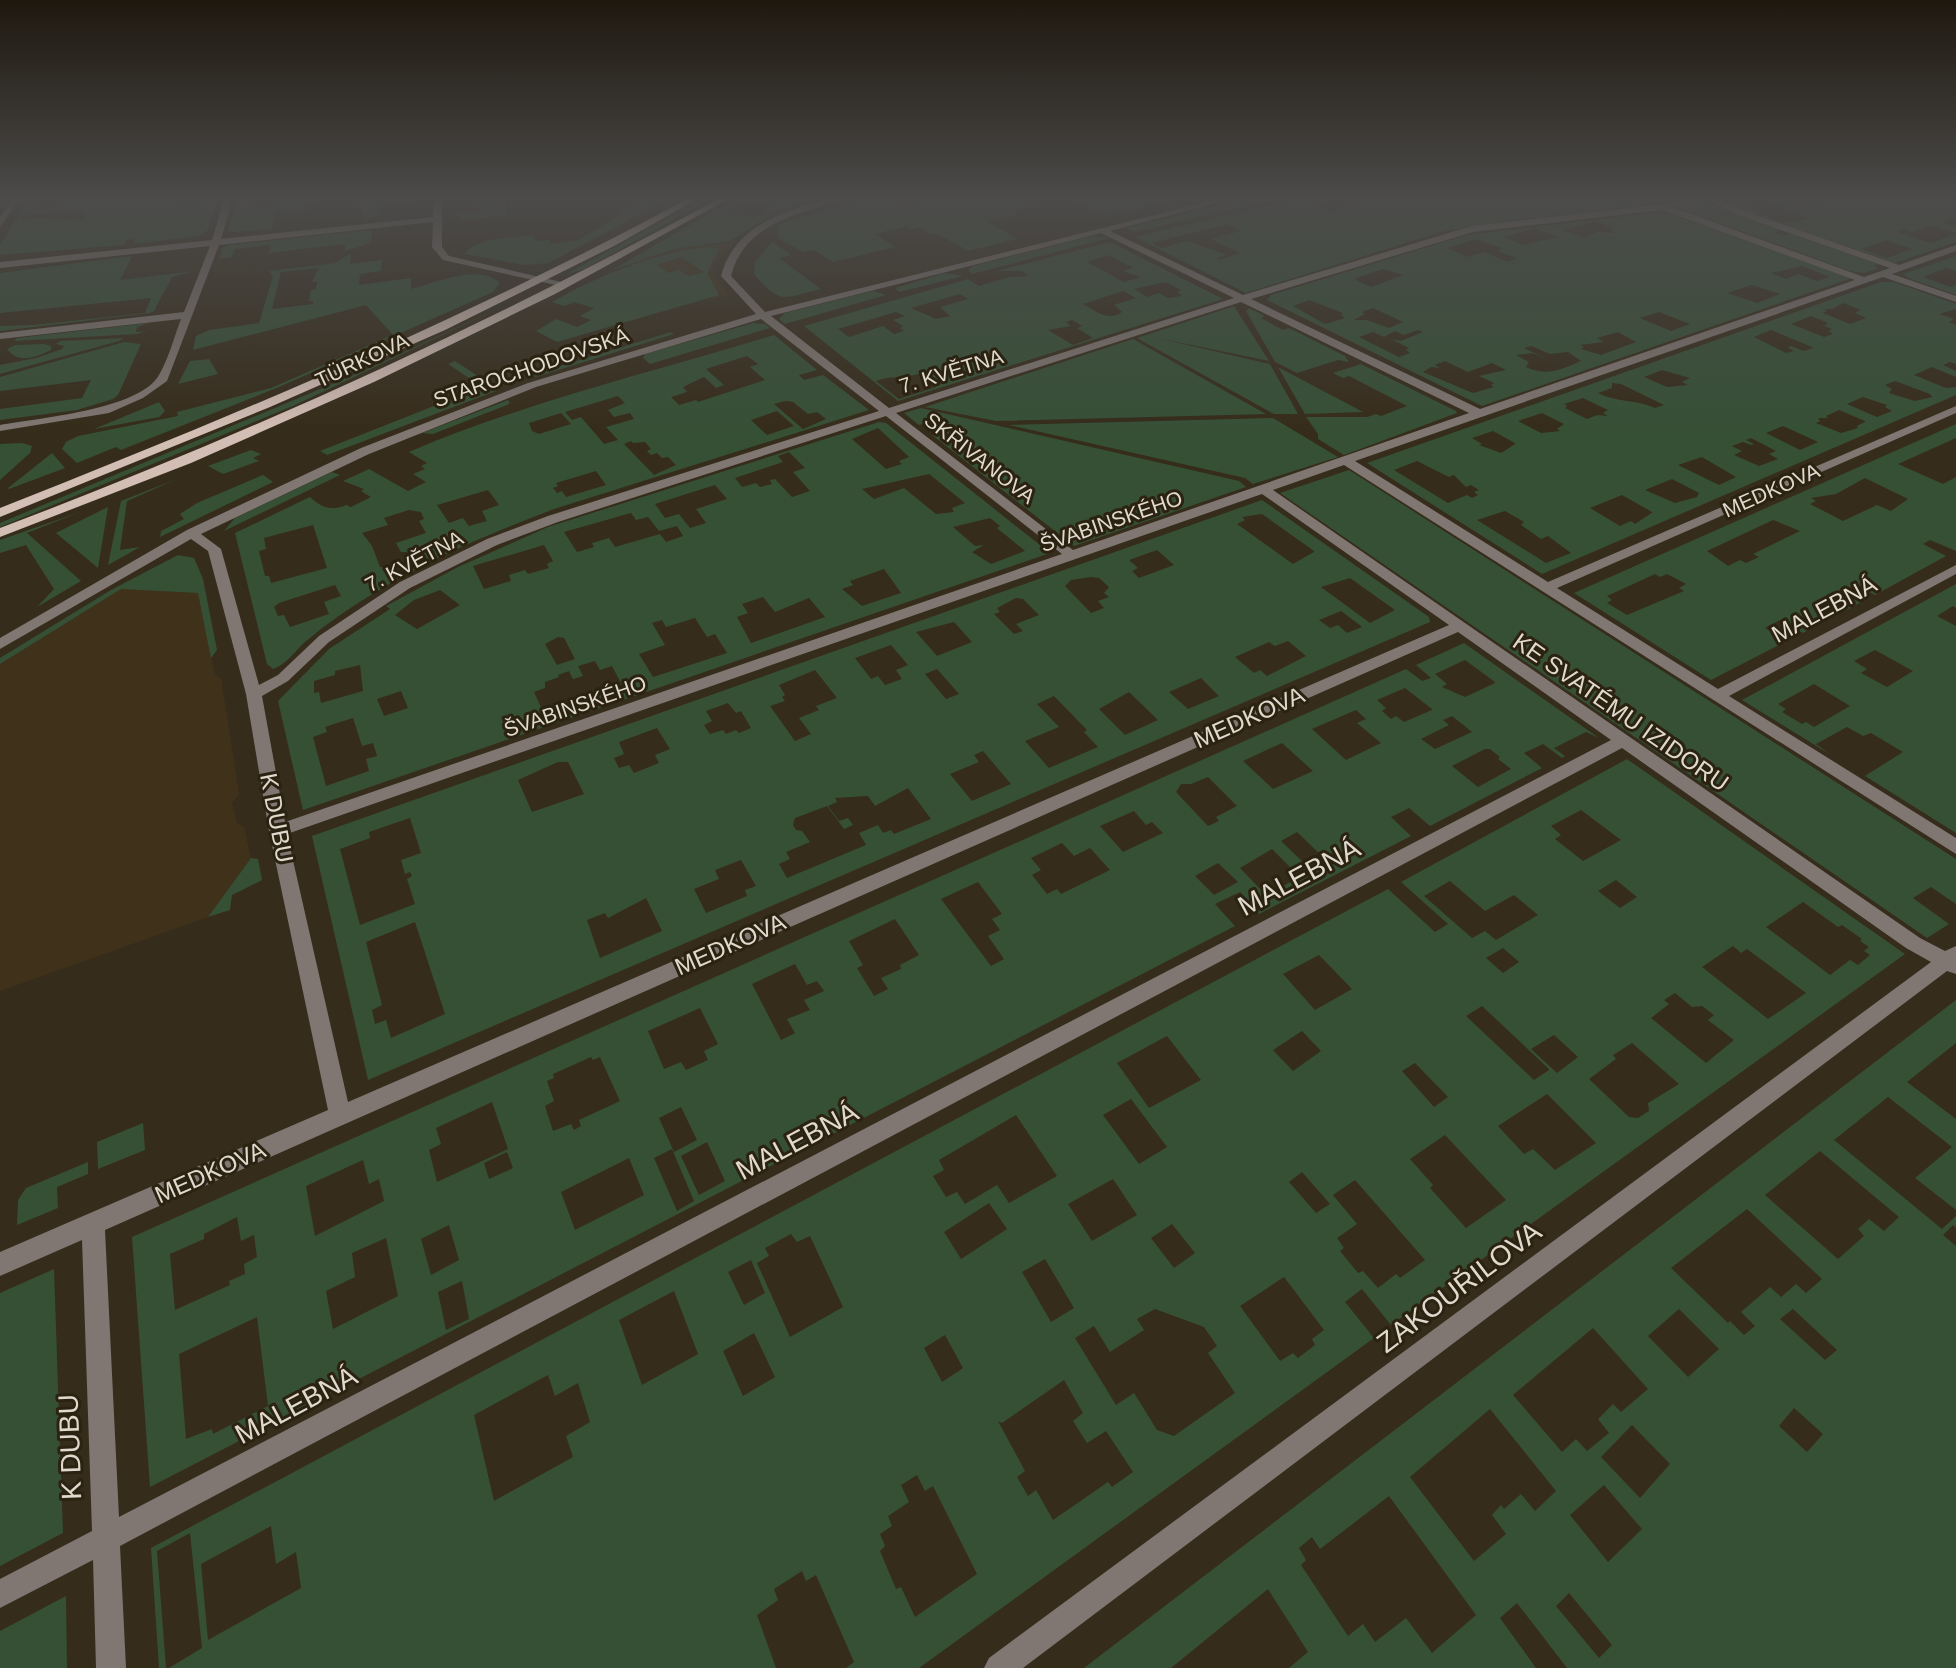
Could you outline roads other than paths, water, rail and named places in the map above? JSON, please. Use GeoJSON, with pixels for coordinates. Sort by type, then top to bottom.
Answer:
{"type":"FeatureCollection","features":[{"type":"Feature","properties":{"kind":"main road","name":"TÜRKOVA"},"geometry":{"type":"LineString","coordinates":[[0,513],[321,383],[552,275]]}},
{"type":"Feature","properties":{"kind":"main road","name":"TÜRKOVA"},"geometry":{"type":"LineString","coordinates":[[0,533],[337,394],[582,275]]}},
{"type":"Feature","properties":{"kind":"street"},"geometry":{"type":"LineString","coordinates":[[0,428],[88,415],[139,396],[163,379],[202,275]]}},
{"type":"Feature","properties":{"kind":"street"},"geometry":{"type":"LineString","coordinates":[[525,275],[565,284]]}},
{"type":"Feature","properties":{"kind":"street","name":"SKŘIVANOVA"},"geometry":{"type":"LineString","coordinates":[[726,275],[763,315],[1073,556]]}},
{"type":"Feature","properties":{"kind":"street","name":"STAROCHODOVSKÁ"},"geometry":{"type":"LineString","coordinates":[[0,644],[192,533],[365,451],[452,415],[532,385],[763,315],[923,275]]}},
{"type":"Feature","properties":{"kind":"street"},"geometry":{"type":"LineString","coordinates":[[1194,275],[1480,414]]}},
{"type":"Feature","properties":{"kind":"street","name":"7. KVĚTNA"},"geometry":{"type":"LineString","coordinates":[[254,694],[283,678],[324,639],[405,585],[482,547],[553,519],[1323,275]]}},
{"type":"Feature","properties":{"kind":"street"},"geometry":{"type":"LineString","coordinates":[[1851,275],[1865,280]]}},
{"type":"Feature","properties":{"kind":"street","name":"ŠVABINSKÉHO"},"geometry":{"type":"LineString","coordinates":[[278,831],[1881,275]]}},
{"type":"Feature","properties":{"kind":"street"},"geometry":{"type":"LineString","coordinates":[[1886,275],[1956,299]]}},
{"type":"Feature","properties":{"kind":"street"},"geometry":{"type":"LineString","coordinates":[[0,336],[187,315]]}},
{"type":"Feature","properties":{"kind":"street","name":"MEDKOVA"},"geometry":{"type":"LineString","coordinates":[[1548,587],[1956,409]]}},
{"type":"Feature","properties":{"kind":"street"},"geometry":{"type":"LineString","coordinates":[[1345,460],[1956,847]]}},
{"type":"Feature","properties":{"kind":"street","name":"KE SVATÉMU IZIDORU"},"geometry":{"type":"LineString","coordinates":[[1264,489],[1913,943],[1953,960]]}},
{"type":"Feature","properties":{"kind":"street","name":"K DUBU"},"geometry":{"type":"LineString","coordinates":[[192,533],[214,549],[254,694],[278,831],[340,1115]]}},
{"type":"Feature","properties":{"kind":"street","name":"MALEBNÁ"},"geometry":{"type":"LineString","coordinates":[[1717,696],[1956,569]]}},
{"type":"Feature","properties":{"kind":"street","name":"MEDKOVA"},"geometry":{"type":"LineString","coordinates":[[0,1264],[1459,626]]}},
{"type":"Feature","properties":{"kind":"street","name":"MALEBNÁ"},"geometry":{"type":"LineString","coordinates":[[0,1594],[1622,741]]}},
{"type":"Feature","properties":{"kind":"street","name":"ZAKOUŘILOVA"},"geometry":{"type":"LineString","coordinates":[[999,1668],[1953,960]]}},
{"type":"Feature","properties":{"kind":"street","name":"K DUBU"},"geometry":{"type":"LineString","coordinates":[[93,1223],[111,1668]]}}]}
